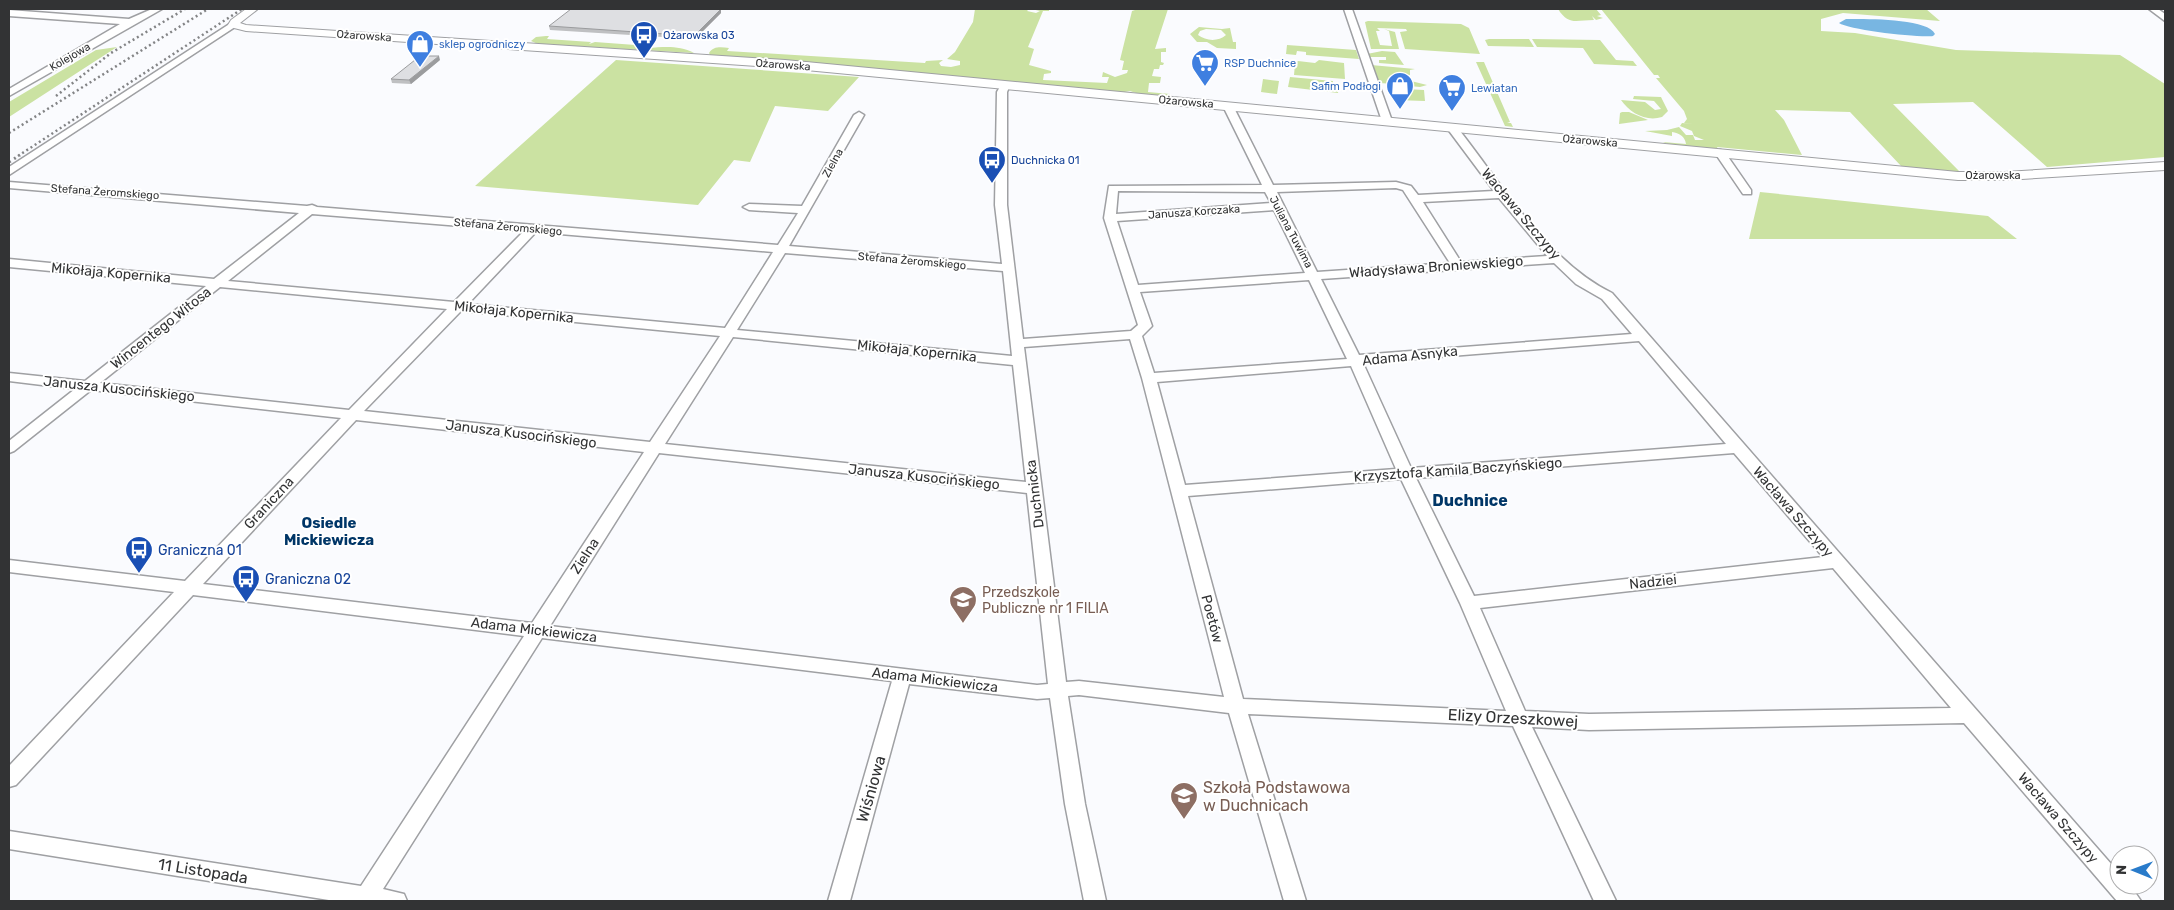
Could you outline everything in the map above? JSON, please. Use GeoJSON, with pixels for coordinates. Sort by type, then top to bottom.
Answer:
{"type":"FeatureCollection","features":[{"type":"Feature","properties":{"kind":"main road"},"geometry":{"type":"LineString","coordinates":[[234,25],[235,22],[253,9]]}},
{"type":"Feature","properties":{"kind":"main road","name":"Ożarowska"},"geometry":{"type":"LineString","coordinates":[[234,25],[256,29],[785,64],[1972,176],[2165,166]]}},
{"type":"Feature","properties":{"kind":"street","name":"Kolejowa"},"geometry":{"type":"LineString","coordinates":[[9,93],[130,22],[158,9]]}},
{"type":"Feature","properties":{"kind":"street"},"geometry":{"type":"LineString","coordinates":[[1348,9],[1387,121]]}},
{"type":"Feature","properties":{"kind":"street"},"geometry":{"type":"LineString","coordinates":[[2153,9],[2165,18]]}},
{"type":"Feature","properties":{"kind":"street"},"geometry":{"type":"LineString","coordinates":[[9,13],[130,22]]}},
{"type":"Feature","properties":{"kind":"street"},"geometry":{"type":"LineString","coordinates":[[9,172],[234,25]]}},
{"type":"Feature","properties":{"kind":"street","name":"Duchnicka"},"geometry":{"type":"LineString","coordinates":[[1005,85],[1002,92],[1000,185],[1008,268],[1058,690],[1075,804],[1095,901]]}},
{"type":"Feature","properties":{"kind":"street","name":"Juliana Tuwima"},"geometry":{"type":"LineString","coordinates":[[1133,289],[1314,275],[1267,188],[1228,106]]}},
{"type":"Feature","properties":{"kind":"street","name":"Zielna"},"geometry":{"type":"LineString","coordinates":[[365,899],[536,630],[729,333],[806,210],[859,115]]}},
{"type":"Feature","properties":{"kind":"street","name":"Wacława Szczypy"},"geometry":{"type":"LineString","coordinates":[[1452,128],[1502,194],[1558,260],[1578,280],[1607,296],[2130,901]]}},
{"type":"Feature","properties":{"kind":"street"},"geometry":{"type":"LineString","coordinates":[[1720,153],[1747,192]]}},
{"type":"Feature","properties":{"kind":"street","name":"Stefana Żeromskiego"},"geometry":{"type":"LineString","coordinates":[[9,185],[312,208],[532,230],[1008,268]]}},
{"type":"Feature","properties":{"kind":"street"},"geometry":{"type":"LineString","coordinates":[[1017,343],[1135,335],[1145,326],[1110,218],[1113,188],[1256,190],[1267,188],[1396,185],[1413,195],[1457,265]]}},
{"type":"Feature","properties":{"kind":"street"},"geometry":{"type":"LineString","coordinates":[[1413,195],[1502,194]]}},
{"type":"Feature","properties":{"kind":"street"},"geometry":{"type":"LineString","coordinates":[[749,206],[806,210]]}},
{"type":"Feature","properties":{"kind":"street","name":"Janusza Korczaka"},"geometry":{"type":"LineString","coordinates":[[1110,218],[1277,206]]}},
{"type":"Feature","properties":{"kind":"street","name":"Wincentego Witosa"},"geometry":{"type":"LineString","coordinates":[[9,448],[312,208]]}},
{"type":"Feature","properties":{"kind":"street","name":"Graniczna"},"geometry":{"type":"LineString","coordinates":[[9,779],[188,588],[532,230]]}},
{"type":"Feature","properties":{"kind":"street","name":"Władysława Broniewskiego"},"geometry":{"type":"LineString","coordinates":[[1314,275],[1558,260]]}},
{"type":"Feature","properties":{"kind":"street","name":"Mikołaja Kopernika"},"geometry":{"type":"LineString","coordinates":[[9,263],[1019,361]]}},
{"type":"Feature","properties":{"kind":"street"},"geometry":{"type":"LineString","coordinates":[[1314,275],[1406,474],[1469,603],[1518,717],[1605,901]]}},
{"type":"Feature","properties":{"kind":"street","name":"Poetów"},"geometry":{"type":"LineString","coordinates":[[1135,335],[1149,378],[1236,706],[1295,901]]}},
{"type":"Feature","properties":{"kind":"street","name":"Adama Asnyka"},"geometry":{"type":"LineString","coordinates":[[1149,378],[1344,364],[1369,358],[1641,337]]}},
{"type":"Feature","properties":{"kind":"street","name":"Janusza Kusocińskiego"},"geometry":{"type":"LineString","coordinates":[[9,377],[655,449],[1021,488],[1034,487]]}},
{"type":"Feature","properties":{"kind":"street","name":"Krzysztofa Kamila Baczyńskiego"},"geometry":{"type":"LineString","coordinates":[[1179,491],[1738,448]]}},
{"type":"Feature","properties":{"kind":"street","name":"Nadziei"},"geometry":{"type":"LineString","coordinates":[[1469,603],[1836,562]]}},
{"type":"Feature","properties":{"kind":"street","name":"Adama Mickiewicza"},"geometry":{"type":"LineString","coordinates":[[9,566],[902,677],[1037,692],[1058,690]]}},
{"type":"Feature","properties":{"kind":"street","name":"Wiśniowa"},"geometry":{"type":"LineString","coordinates":[[839,901],[902,677]]}},
{"type":"Feature","properties":{"kind":"street","name":"Elizy Orzeszkowej"},"geometry":{"type":"LineString","coordinates":[[1058,690],[1079,688],[1236,706],[1518,717],[1589,722],[1969,715]]}},
{"type":"Feature","properties":{"kind":"street","name":"11 Listopada"},"geometry":{"type":"LineString","coordinates":[[9,840],[365,899],[396,901]]}},
{"type":"Feature","properties":{"kind":"green space"},"geometry":{"type":"Polygon","coordinates":[[[975,9],[1029,9],[1027,11],[1036,13],[1040,11],[1031,9],[1049,9],[1049,11],[1043,11],[1028,47],[1034,49],[1029,65],[1051,71],[1051,73],[1044,74],[1043,80],[1107,83],[1109,77],[1102,77],[1103,72],[1115,77],[1127,73],[1128,70],[1122,70],[1124,61],[1120,60],[1132,11],[1138,9],[1168,9],[1155,49],[1166,48],[1166,52],[1161,52],[1161,62],[1164,63],[1160,65],[1159,69],[1154,69],[1152,76],[1161,77],[1160,83],[1149,83],[1148,92],[1170,94],[1169,96],[1142,95],[1130,91],[1119,93],[710,55],[709,53],[715,48],[723,47],[729,48],[727,51],[925,63],[926,61],[943,60],[939,63],[941,66],[951,67],[960,65],[960,61],[947,59],[955,52],[973,22],[975,9]]]}},
{"type":"Feature","properties":{"kind":"green space"},"geometry":{"type":"Polygon","coordinates":[[[1558,9],[1596,9],[1601,15],[1597,16],[1603,18],[1596,20],[1592,16],[1594,20],[1573,21],[1566,18],[1558,9]]]}},
{"type":"Feature","properties":{"kind":"green space"},"geometry":{"type":"Polygon","coordinates":[[[1601,9],[1926,9],[1940,21],[1843,13],[1821,19],[1821,31],[1855,33],[1956,50],[2120,55],[2165,84],[2165,157],[2047,167],[1973,102],[1893,104],[1960,172],[1902,167],[1850,112],[1775,110],[1784,120],[1802,155],[1717,147],[1719,151],[1672,146],[1663,142],[1686,144],[1681,135],[1675,132],[1672,132],[1672,136],[1645,131],[1667,130],[1679,127],[1686,135],[1693,135],[1695,140],[1704,140],[1694,136],[1692,131],[1680,126],[1682,123],[1694,124],[1684,123],[1687,119],[1684,111],[1656,78],[1660,78],[1658,75],[1654,75],[1601,9]]]}},
{"type":"Feature","properties":{"kind":"green space"},"geometry":{"type":"Polygon","coordinates":[[[1365,22],[1461,24],[1469,28],[1480,54],[1405,49],[1400,32],[1407,31],[1406,29],[1377,28],[1380,31],[1376,31],[1380,45],[1392,46],[1389,31],[1384,29],[1395,32],[1399,49],[1371,49],[1365,22]]]}},
{"type":"Feature","properties":{"kind":"green space"},"geometry":{"type":"Polygon","coordinates":[[[1199,27],[1230,28],[1233,42],[1236,42],[1236,49],[1217,48],[1207,42],[1197,42],[1190,34],[1199,27]],[[1206,29],[1200,31],[1198,35],[1216,40],[1226,35],[1221,30],[1206,29]]]}},
{"type":"Feature","properties":{"kind":"green space"},"geometry":{"type":"Polygon","coordinates":[[[549,36],[547,39],[591,42],[589,44],[595,42],[649,46],[648,48],[677,48],[694,53],[538,44],[531,41],[536,37],[549,36]]]}},
{"type":"Feature","properties":{"kind":"green space"},"geometry":{"type":"Polygon","coordinates":[[[1529,39],[1534,47],[1488,46],[1485,40],[1529,39]]]}},
{"type":"Feature","properties":{"kind":"green space"},"geometry":{"type":"Polygon","coordinates":[[[1532,39],[1600,40],[1616,60],[1633,61],[1637,66],[1594,64],[1583,48],[1537,47],[1532,39]]]}},
{"type":"Feature","properties":{"kind":"green space"},"geometry":{"type":"Polygon","coordinates":[[[1287,45],[1356,50],[1359,59],[1306,55],[1306,52],[1297,51],[1296,55],[1286,54],[1287,45]]]}},
{"type":"Feature","properties":{"kind":"green space"},"geometry":{"type":"Polygon","coordinates":[[[117,47],[9,117],[9,102],[96,50],[117,47]]]}},
{"type":"Feature","properties":{"kind":"green space"},"geometry":{"type":"Polygon","coordinates":[[[1382,51],[1395,52],[1404,65],[1379,63],[1379,60],[1386,60],[1386,57],[1368,57],[1367,54],[1382,51]]]}},
{"type":"Feature","properties":{"kind":"green space"},"geometry":{"type":"Polygon","coordinates":[[[616,60],[859,77],[828,111],[775,106],[750,162],[734,160],[698,205],[475,186],[616,60]]]}},
{"type":"Feature","properties":{"kind":"green space"},"geometry":{"type":"Polygon","coordinates":[[[1319,60],[1344,63],[1345,79],[1294,75],[1295,64],[1298,61],[1315,63],[1319,60]]]}},
{"type":"Feature","properties":{"kind":"green space"},"geometry":{"type":"Polygon","coordinates":[[[1476,62],[1484,62],[1510,122],[1507,123],[1511,123],[1513,127],[1505,126],[1476,62]]]}},
{"type":"Feature","properties":{"kind":"green space"},"geometry":{"type":"Polygon","coordinates":[[[1371,65],[1415,69],[1410,70],[1410,75],[1402,77],[1403,79],[1427,85],[1420,87],[1399,85],[1399,82],[1394,82],[1395,84],[1379,83],[1371,65]]]}},
{"type":"Feature","properties":{"kind":"green space"},"geometry":{"type":"Polygon","coordinates":[[[1290,77],[1333,81],[1333,84],[1328,85],[1339,86],[1338,93],[1288,87],[1290,77]]]}},
{"type":"Feature","properties":{"kind":"green space"},"geometry":{"type":"Polygon","coordinates":[[[1263,79],[1279,81],[1277,94],[1261,92],[1263,79]]]}},
{"type":"Feature","properties":{"kind":"green space"},"geometry":{"type":"Polygon","coordinates":[[[1405,89],[1424,90],[1425,101],[1395,100],[1394,96],[1407,97],[1405,89]]]}},
{"type":"Feature","properties":{"kind":"green space"},"geometry":{"type":"Polygon","coordinates":[[[1634,96],[1661,97],[1668,111],[1662,117],[1656,118],[1639,115],[1629,109],[1621,100],[1645,102],[1655,110],[1661,109],[1654,101],[1633,99],[1634,96]]]}},
{"type":"Feature","properties":{"kind":"green space"},"geometry":{"type":"Polygon","coordinates":[[[1629,112],[1648,120],[1619,124],[1620,113],[1629,112]]]}},
{"type":"Feature","properties":{"kind":"green space"},"geometry":{"type":"Polygon","coordinates":[[[1760,192],[1988,216],[2017,239],[1749,239],[1760,192]]]}},
{"type":"Feature","properties":{"kind":"water"},"geometry":{"type":"Polygon","coordinates":[[[1846,19],[1909,22],[1930,29],[1935,34],[1933,36],[1914,36],[1885,33],[1845,26],[1839,23],[1846,19]]]}},
{"type":"Feature","properties":{"kind":"building"},"geometry":{"type":"Polygon","coordinates":[[[571,9],[721,9],[694,36],[549,26],[571,9]]]}},
{"type":"Feature","properties":{"kind":"building"},"geometry":{"type":"Polygon","coordinates":[[[420,56],[439,56],[409,80],[391,79],[420,56]]]}},
{"type":"Feature","properties":{"kind":"railway"},"geometry":{"type":"LineString","coordinates":[[56,96],[111,53],[185,9]]}},
{"type":"Feature","properties":{"kind":"railway"},"geometry":{"type":"LineString","coordinates":[[9,133],[208,9]]}},
{"type":"Feature","properties":{"kind":"railway"},"geometry":{"type":"LineString","coordinates":[[18,156],[242,9]]}},
{"type":"Feature","properties":{"kind":"railway"},"geometry":{"type":"LineString","coordinates":[[9,162],[20,155]]}},
{"type":"Feature","properties":{"kind":"place","name":"Ożarowska 03"},"geometry":{"type":"Point","coordinates":[644,59]}},
{"type":"Feature","properties":{"kind":"place","name":"sklep ogrodniczy"},"geometry":{"type":"Point","coordinates":[420,68]}},
{"type":"Feature","properties":{"kind":"place","name":"RSP Duchnice"},"geometry":{"type":"Point","coordinates":[1205,87]}},
{"type":"Feature","properties":{"kind":"place","name":"Safim Podłogi"},"geometry":{"type":"Point","coordinates":[1400,110]}},
{"type":"Feature","properties":{"kind":"place","name":"Lewiatan"},"geometry":{"type":"Point","coordinates":[1452,112]}},
{"type":"Feature","properties":{"kind":"place","name":"Duchnicka 01"},"geometry":{"type":"Point","coordinates":[992,184]}},
{"type":"Feature","properties":{"kind":"place","name":"Graniczna 01"},"geometry":{"type":"Point","coordinates":[139,574]}},
{"type":"Feature","properties":{"kind":"place","name":"Graniczna 02"},"geometry":{"type":"Point","coordinates":[246,603]}},
{"type":"Feature","properties":{"kind":"place","name":"Przedszkole Publiczne nr 1 FILIA"},"geometry":{"type":"Point","coordinates":[963,624]}},
{"type":"Feature","properties":{"kind":"place","name":"Szkoła Podstawowa w Duchnicach"},"geometry":{"type":"Point","coordinates":[1184,820]}},
{"type":"Feature","properties":{"kind":"district","name":"Duchnice"},"geometry":{"type":"Point","coordinates":[1470,500]}},
{"type":"Feature","properties":{"kind":"district","name":"Osiedle Mickiewicza"},"geometry":{"type":"Point","coordinates":[329,532]}}]}
